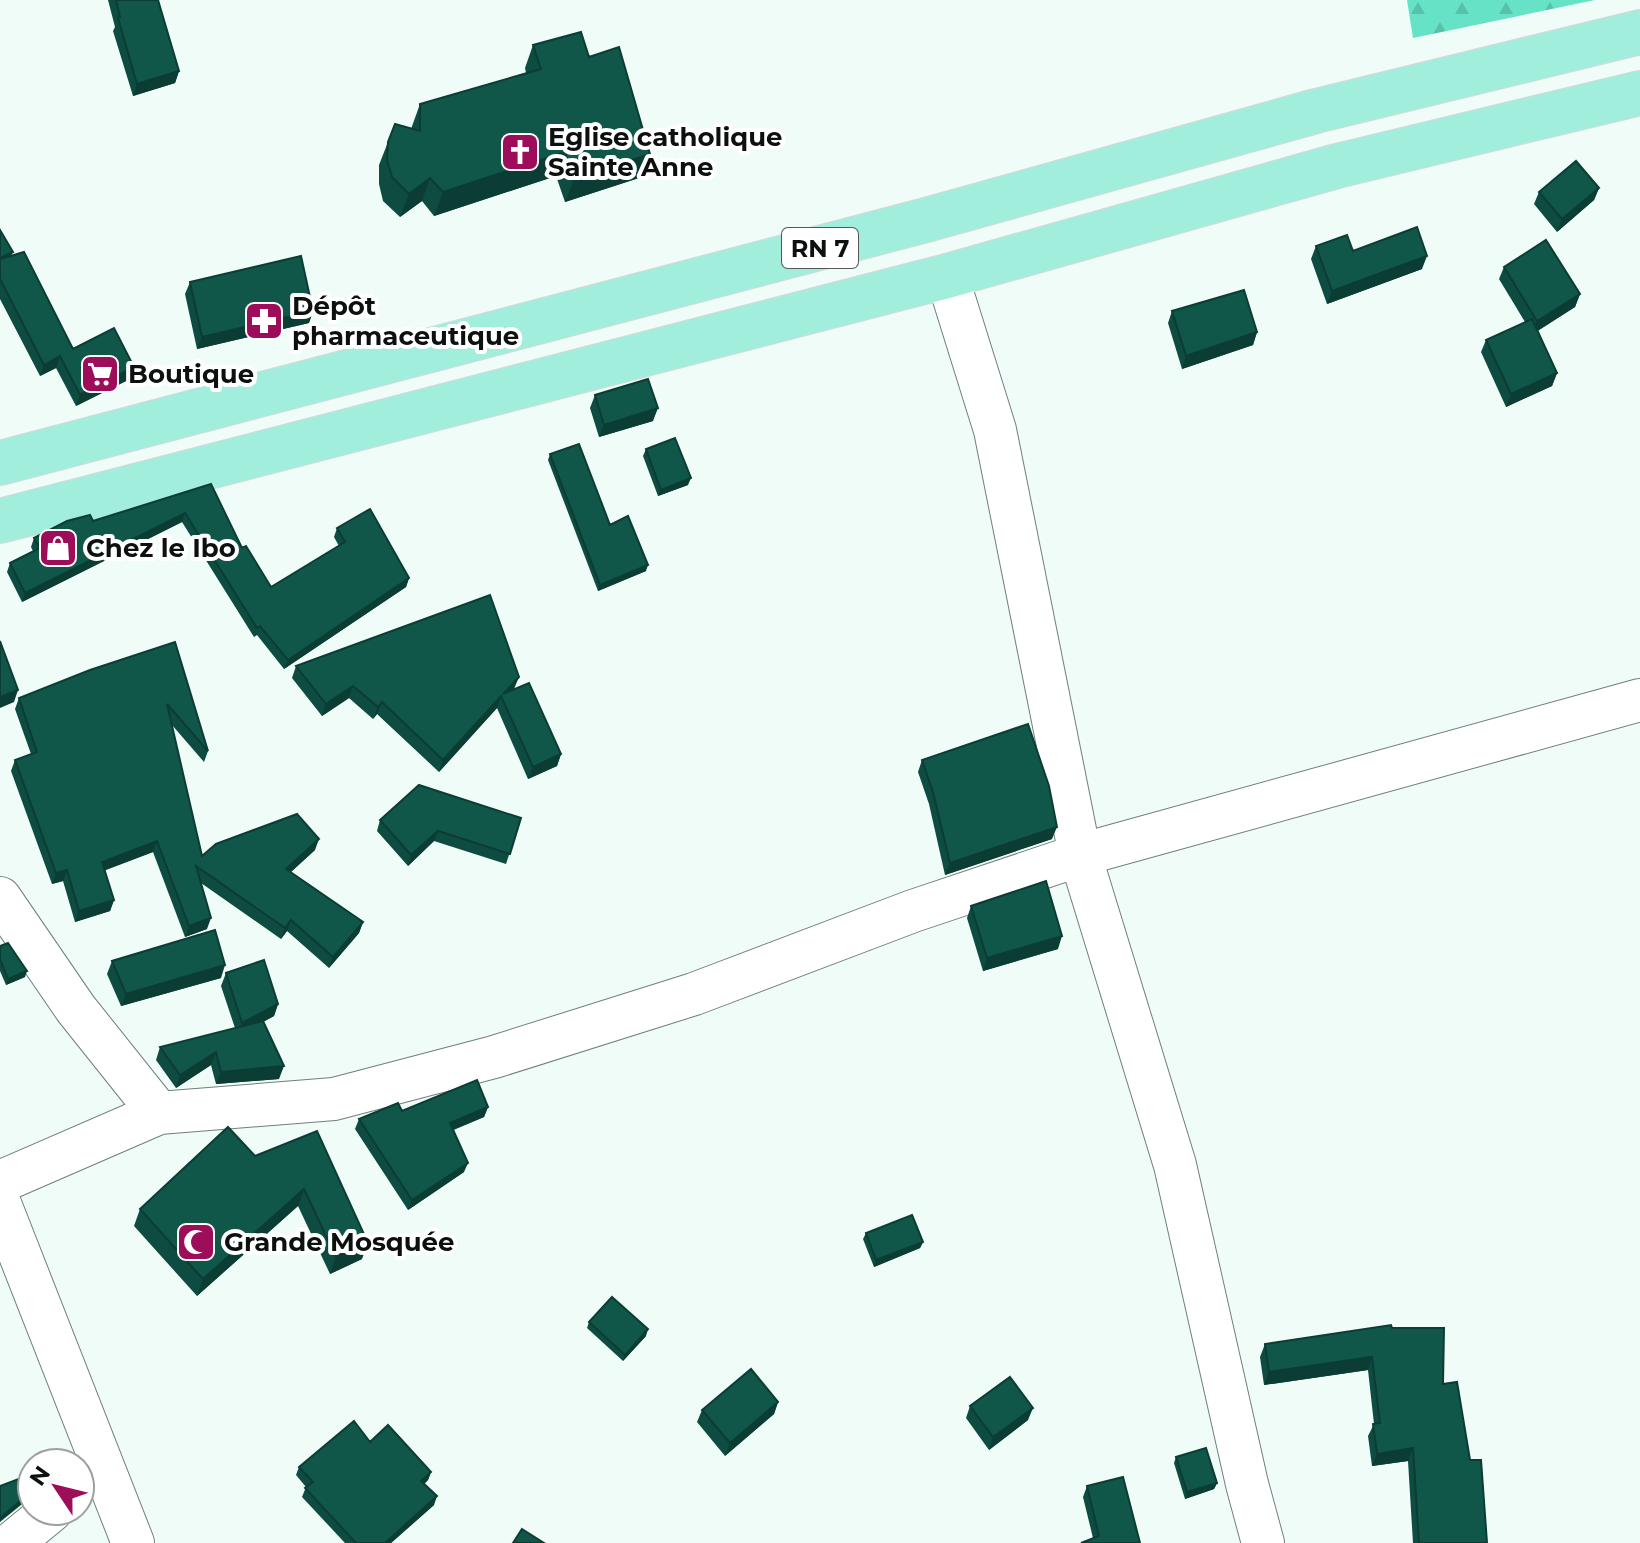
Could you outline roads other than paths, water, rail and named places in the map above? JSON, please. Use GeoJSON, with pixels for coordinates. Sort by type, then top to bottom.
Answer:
{"type":"FeatureCollection","features":[{"type":"Feature","properties":{"kind":"main road","name":"RN 7"},"geometry":{"type":"LineString","coordinates":[[0,463],[926,220],[1316,111],[1640,32]]}},
{"type":"Feature","properties":{"kind":"main road","name":"RN 7"},"geometry":{"type":"LineString","coordinates":[[0,521],[947,276],[1337,166],[1640,93]]}},
{"type":"Feature","properties":{"kind":"street"},"geometry":{"type":"LineString","coordinates":[[947,276],[995,430],[1080,855],[1175,1165],[1263,1543]]}},
{"type":"Feature","properties":{"kind":"street"},"geometry":{"type":"LineString","coordinates":[[0,1182],[159,1113],[334,1099],[494,1057],[694,994],[913,911],[1080,855],[1640,700]]}},
{"type":"Feature","properties":{"kind":"street"},"geometry":{"type":"LineString","coordinates":[[0,898],[76,1009],[159,1113]]}},
{"type":"Feature","properties":{"kind":"street"},"geometry":{"type":"LineString","coordinates":[[0,1204],[82,1447]]}},
{"type":"Feature","properties":{"kind":"street"},"geometry":{"type":"LineString","coordinates":[[96,1482],[133,1543]]}},
{"type":"Feature","properties":{"kind":"street"},"geometry":{"type":"LineString","coordinates":[[12,1543],[32,1527]]}},
{"type":"Feature","properties":{"kind":"place","name":"Eglise catholique Sainte Anne"},"geometry":{"type":"Point","coordinates":[520,152]}},
{"type":"Feature","properties":{"kind":"place","name":"Dépôt pharmaceutique"},"geometry":{"type":"Point","coordinates":[264,321]}},
{"type":"Feature","properties":{"kind":"place","name":"Boutique"},"geometry":{"type":"Point","coordinates":[100,374]}},
{"type":"Feature","properties":{"kind":"place","name":"Chez le Ibo"},"geometry":{"type":"Point","coordinates":[58,548]}},
{"type":"Feature","properties":{"kind":"place","name":"Grande Mosquée"},"geometry":{"type":"Point","coordinates":[196,1242]}}]}
